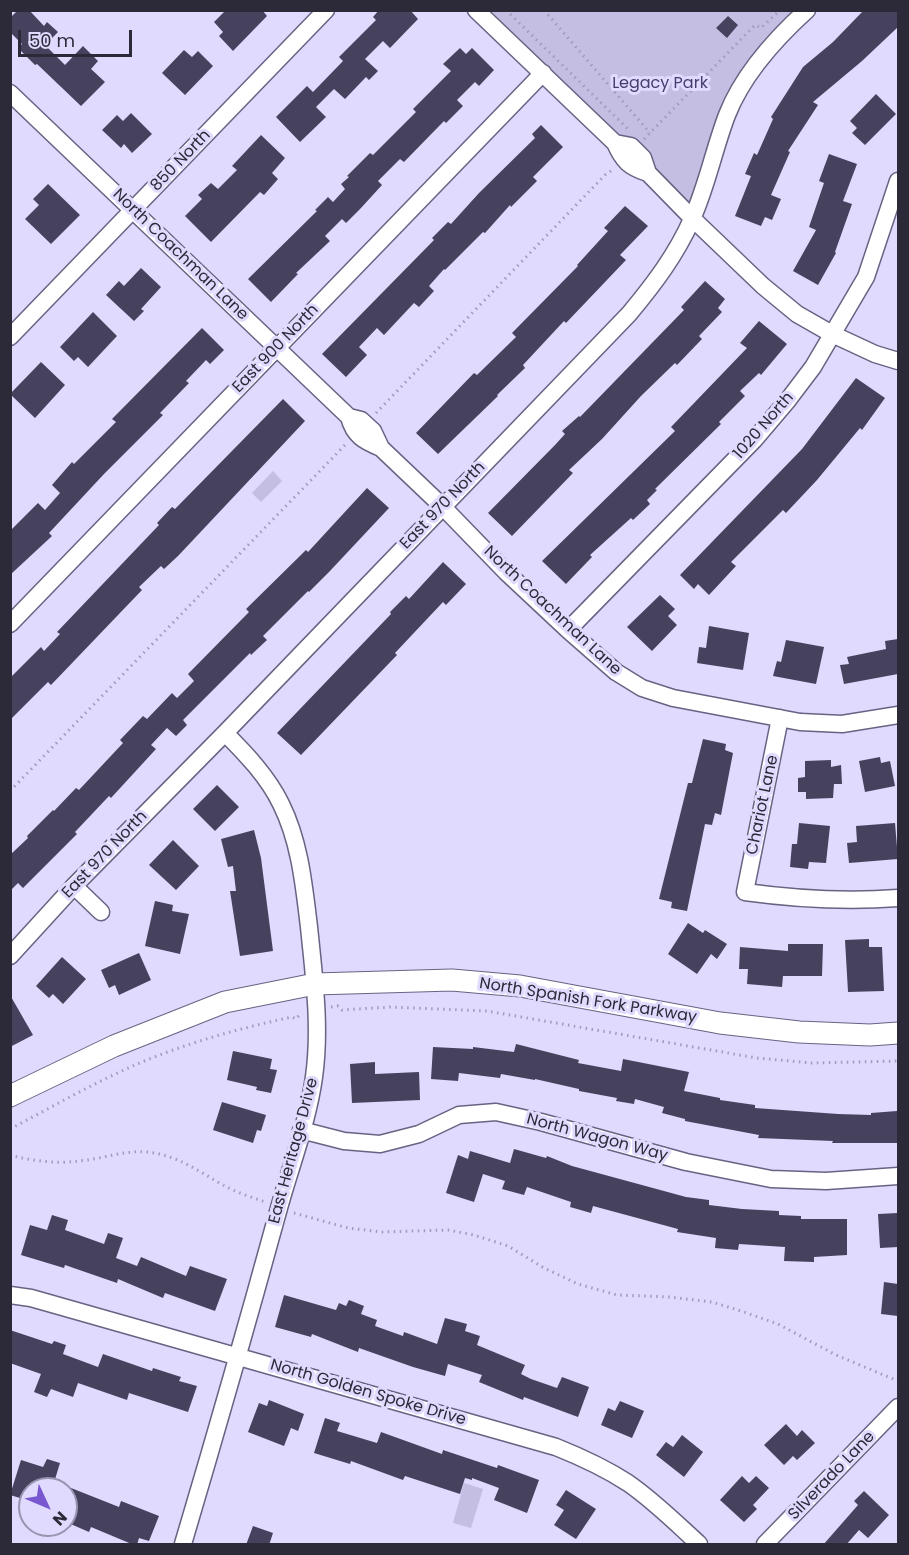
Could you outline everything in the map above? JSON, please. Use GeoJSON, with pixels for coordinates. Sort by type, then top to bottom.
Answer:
{"type":"FeatureCollection","features":[{"type":"Feature","properties":{"kind":"street","name":"850 North"},"geometry":{"type":"LineString","coordinates":[[10,337],[326,10]]}},
{"type":"Feature","properties":{"kind":"street"},"geometry":{"type":"LineString","coordinates":[[476,10],[615,142],[631,146],[643,158],[648,173],[763,286],[797,314],[832,334],[875,354],[898,361]]}},
{"type":"Feature","properties":{"kind":"street","name":"East 970 North"},"geometry":{"type":"LineString","coordinates":[[10,956],[74,886],[225,733],[629,314],[662,274],[693,219],[728,113],[752,70],[785,30],[807,10]]}},
{"type":"Feature","properties":{"kind":"street","name":"East 900 North"},"geometry":{"type":"LineString","coordinates":[[10,624],[543,73]]}},
{"type":"Feature","properties":{"kind":"street","name":"North Coachman Lane"},"geometry":{"type":"LineString","coordinates":[[10,93],[349,417],[361,420],[373,431],[381,448],[506,572],[616,672],[642,688],[673,698],[800,722],[842,723],[898,715]]}},
{"type":"Feature","properties":{"kind":"street","name":"1020 North"},"geometry":{"type":"LineString","coordinates":[[568,630],[754,440],[795,392],[813,367],[866,277],[898,181]]}},
{"type":"Feature","properties":{"kind":"street","name":"Chariot Lane"},"geometry":{"type":"LineString","coordinates":[[780,718],[745,892],[786,898],[836,900],[898,898]]}},
{"type":"Feature","properties":{"kind":"street","name":"East Heritage Drive"},"geometry":{"type":"LineString","coordinates":[[183,1545],[301,1130],[314,1078],[316,1056],[315,984],[301,868],[294,838],[281,804],[263,775],[225,733]]}},
{"type":"Feature","properties":{"kind":"street"},"geometry":{"type":"LineString","coordinates":[[74,886],[101,912]]}},
{"type":"Feature","properties":{"kind":"street","name":"North Spanish Fork Parkway"},"geometry":{"type":"LineString","coordinates":[[10,1096],[114,1046],[225,1002],[315,984],[452,980],[520,986],[742,1026],[799,1032],[870,1035],[898,1033]]}},
{"type":"Feature","properties":{"kind":"street","name":"North Wagon Way"},"geometry":{"type":"LineString","coordinates":[[301,1130],[344,1141],[380,1144],[419,1134],[459,1115],[496,1112],[686,1162],[771,1179],[826,1181],[898,1176]]}},
{"type":"Feature","properties":{"kind":"street","name":"North Golden Spoke Drive"},"geometry":{"type":"LineString","coordinates":[[10,1295],[31,1298],[556,1447],[594,1463],[627,1482],[699,1545]]}},
{"type":"Feature","properties":{"kind":"street","name":"Silverado Lane"},"geometry":{"type":"LineString","coordinates":[[765,1545],[898,1407]]}},
{"type":"Feature","properties":{"kind":"path"},"geometry":{"type":"LineString","coordinates":[[506,10],[629,130]]}},
{"type":"Feature","properties":{"kind":"path"},"geometry":{"type":"LineString","coordinates":[[544,10],[650,132]]}},
{"type":"Feature","properties":{"kind":"path"},"geometry":{"type":"LineString","coordinates":[[638,138],[641,141],[755,26],[761,28],[780,10]]}},
{"type":"Feature","properties":{"kind":"path"},"geometry":{"type":"LineString","coordinates":[[374,415],[605,175],[620,163]]}},
{"type":"Feature","properties":{"kind":"path"},"geometry":{"type":"LineString","coordinates":[[10,791],[348,442]]}},
{"type":"Feature","properties":{"kind":"path"},"geometry":{"type":"LineString","coordinates":[[338,1006],[342,1010],[391,1007],[488,1011],[757,1058],[812,1063],[898,1061]]}},
{"type":"Feature","properties":{"kind":"path"},"geometry":{"type":"LineString","coordinates":[[10,1129],[141,1062],[177,1048],[251,1026],[296,1018],[299,1013]]}},
{"type":"Feature","properties":{"kind":"path"},"geometry":{"type":"LineString","coordinates":[[10,1155],[39,1160],[80,1161],[127,1152],[149,1152],[170,1156],[188,1163],[223,1185],[268,1203]]}},
{"type":"Feature","properties":{"kind":"path"},"geometry":{"type":"LineString","coordinates":[[290,1211],[348,1228],[382,1232],[448,1230],[474,1235],[508,1246],[544,1268],[578,1284],[617,1295],[712,1302],[741,1311],[778,1324],[836,1355],[898,1381]]}},
{"type":"Feature","properties":{"kind":"green space","name":"Legacy Park"},"geometry":{"type":"Polygon","coordinates":[[[475,11],[807,11],[752,70],[693,219],[475,11]]]}},
{"type":"Feature","properties":{"kind":"green space"},"geometry":{"type":"Polygon","coordinates":[[[273,471],[282,481],[261,502],[252,493],[273,471]]]}},
{"type":"Feature","properties":{"kind":"green space"},"geometry":{"type":"Polygon","coordinates":[[[464,1483],[483,1489],[471,1528],[453,1523],[464,1483]]]}},
{"type":"Feature","properties":{"kind":"building"},"geometry":{"type":"Polygon","coordinates":[[[18,10],[29,10],[44,26],[47,22],[58,32],[45,45],[65,65],[83,46],[98,61],[91,69],[105,82],[81,106],[18,48],[22,44],[10,32],[10,18],[18,10]]]}},
{"type":"Feature","properties":{"kind":"building"},"geometry":{"type":"Polygon","coordinates":[[[226,10],[262,10],[267,16],[233,51],[219,36],[223,32],[214,22],[226,10]]]}},
{"type":"Feature","properties":{"kind":"building"},"geometry":{"type":"Polygon","coordinates":[[[379,10],[410,10],[418,19],[390,48],[383,41],[365,59],[378,71],[369,80],[366,77],[345,99],[334,89],[316,107],[326,117],[300,142],[276,117],[307,86],[313,92],[343,61],[339,57],[376,20],[373,17],[379,10]]]}},
{"type":"Feature","properties":{"kind":"building"},"geometry":{"type":"Polygon","coordinates":[[[864,10],[898,10],[898,27],[813,102],[818,105],[788,151],[790,152],[771,195],[781,199],[772,220],[765,217],[761,226],[735,216],[751,176],[745,174],[754,153],[757,155],[773,119],[771,117],[803,67],[833,42],[864,10]]]}},
{"type":"Feature","properties":{"kind":"building"},"geometry":{"type":"Polygon","coordinates":[[[728,16],[738,25],[727,38],[716,28],[728,16]]]}},
{"type":"Feature","properties":{"kind":"building"},"geometry":{"type":"Polygon","coordinates":[[[460,48],[466,54],[472,48],[494,70],[479,86],[475,82],[457,100],[463,106],[446,123],[444,121],[404,162],[400,159],[378,181],[382,185],[346,223],[342,219],[325,236],[330,241],[296,273],[298,274],[271,302],[248,279],[317,211],[315,210],[328,197],[333,202],[345,189],[341,184],[349,177],[347,176],[370,153],[373,155],[416,112],[413,109],[451,71],[443,64],[460,48]]]}},
{"type":"Feature","properties":{"kind":"building"},"geometry":{"type":"Polygon","coordinates":[[[184,50],[192,57],[198,51],[213,66],[185,95],[162,73],[184,50]]]}},
{"type":"Feature","properties":{"kind":"building"},"geometry":{"type":"Polygon","coordinates":[[[876,94],[896,114],[865,145],[852,133],[857,128],[850,121],[876,94]]]}},
{"type":"Feature","properties":{"kind":"building"},"geometry":{"type":"Polygon","coordinates":[[[131,113],[152,134],[132,153],[124,144],[121,148],[102,130],[117,115],[123,121],[131,113]]]}},
{"type":"Feature","properties":{"kind":"building"},"geometry":{"type":"Polygon","coordinates":[[[541,125],[563,147],[533,177],[537,181],[511,207],[510,205],[485,233],[483,232],[444,269],[429,286],[434,291],[419,307],[414,303],[384,335],[377,328],[359,347],[367,355],[346,377],[322,354],[434,240],[432,238],[448,222],[451,224],[535,138],[532,134],[541,125]]]}},
{"type":"Feature","properties":{"kind":"building"},"geometry":{"type":"Polygon","coordinates":[[[261,135],[285,158],[272,173],[278,179],[264,195],[260,192],[211,242],[185,216],[202,199],[198,195],[211,183],[218,189],[237,170],[232,166],[261,135]]]}},
{"type":"Feature","properties":{"kind":"building"},"geometry":{"type":"Polygon","coordinates":[[[829,154],[857,164],[843,201],[852,204],[836,253],[818,285],[793,271],[816,230],[809,227],[824,183],[819,181],[829,154]]]}},
{"type":"Feature","properties":{"kind":"building"},"geometry":{"type":"Polygon","coordinates":[[[48,184],[80,215],[51,244],[25,219],[39,205],[33,199],[48,184]]]}},
{"type":"Feature","properties":{"kind":"building"},"geometry":{"type":"Polygon","coordinates":[[[625,206],[648,226],[620,255],[626,260],[566,323],[564,321],[498,396],[438,454],[416,433],[474,373],[477,375],[516,337],[512,333],[578,266],[608,231],[604,228],[625,206]]]}},
{"type":"Feature","properties":{"kind":"building"},"geometry":{"type":"Polygon","coordinates":[[[141,268],[161,287],[141,309],[144,311],[134,321],[106,295],[119,281],[124,286],[141,268]]]}},
{"type":"Feature","properties":{"kind":"building"},"geometry":{"type":"Polygon","coordinates":[[[705,281],[725,299],[718,308],[722,312],[699,336],[702,339],[677,365],[675,363],[641,396],[602,439],[569,470],[573,473],[512,536],[488,513],[565,434],[562,431],[580,417],[684,310],[681,307],[705,281]]]}},
{"type":"Feature","properties":{"kind":"building"},"geometry":{"type":"Polygon","coordinates":[[[93,312],[117,336],[88,367],[78,357],[74,361],[60,347],[93,312]]]}},
{"type":"Feature","properties":{"kind":"building"},"geometry":{"type":"Polygon","coordinates":[[[759,321],[787,344],[761,375],[759,373],[740,391],[745,396],[719,422],[721,424],[655,489],[657,490],[647,500],[650,504],[590,555],[592,557],[566,584],[542,561],[675,431],[671,427],[747,348],[740,343],[759,321]]]}},
{"type":"Feature","properties":{"kind":"building"},"geometry":{"type":"Polygon","coordinates":[[[202,328],[224,350],[210,364],[206,360],[186,381],[189,383],[160,413],[163,415],[49,533],[52,536],[10,575],[11,530],[38,503],[45,510],[60,493],[52,485],[72,462],[74,464],[116,422],[112,419],[202,328]]]}},
{"type":"Feature","properties":{"kind":"building"},"geometry":{"type":"Polygon","coordinates":[[[41,362],[65,385],[35,418],[10,394],[41,362]]]}},
{"type":"Feature","properties":{"kind":"building"},"geometry":{"type":"Polygon","coordinates":[[[856,378],[885,398],[862,430],[860,428],[786,513],[783,510],[731,562],[736,566],[709,595],[698,584],[694,589],[680,575],[802,449],[856,378]]]}},
{"type":"Feature","properties":{"kind":"building"},"geometry":{"type":"Polygon","coordinates":[[[283,399],[305,421],[178,556],[164,569],[161,566],[139,587],[142,590],[51,685],[48,682],[10,720],[10,678],[41,647],[44,651],[60,634],[57,632],[159,525],[157,523],[172,507],[175,509],[283,399]]]}},
{"type":"Feature","properties":{"kind":"building"},"geometry":{"type":"Polygon","coordinates":[[[367,488],[389,508],[329,572],[263,636],[267,640],[251,655],[250,653],[183,720],[187,725],[176,736],[167,728],[151,745],[156,749],[111,798],[109,796],[75,832],[77,834],[23,888],[18,883],[10,891],[10,855],[76,788],[79,790],[123,743],[120,740],[143,716],[147,719],[172,693],[177,698],[194,681],[188,674],[249,612],[246,609],[306,550],[308,552],[367,488]]]}},
{"type":"Feature","properties":{"kind":"building"},"geometry":{"type":"Polygon","coordinates":[[[443,562],[466,584],[446,605],[443,602],[395,653],[397,655],[301,755],[277,733],[391,614],[390,612],[406,596],[409,599],[443,562]]]}},
{"type":"Feature","properties":{"kind":"building"},"geometry":{"type":"Polygon","coordinates":[[[660,595],[675,609],[668,616],[677,625],[652,651],[627,627],[660,595]]]}},
{"type":"Feature","properties":{"kind":"building"},"geometry":{"type":"Polygon","coordinates":[[[709,626],[749,633],[743,670],[697,663],[699,647],[706,648],[709,626]]]}},
{"type":"Feature","properties":{"kind":"building"},"geometry":{"type":"Polygon","coordinates":[[[898,639],[898,674],[844,684],[840,665],[849,664],[847,657],[886,649],[885,641],[898,639]]]}},
{"type":"Feature","properties":{"kind":"building"},"geometry":{"type":"Polygon","coordinates":[[[786,640],[824,647],[816,684],[773,676],[777,661],[781,662],[786,640]]]}},
{"type":"Feature","properties":{"kind":"building"},"geometry":{"type":"Polygon","coordinates":[[[703,739],[726,744],[725,750],[733,753],[721,815],[715,813],[712,825],[705,824],[687,911],[671,908],[672,902],[659,899],[688,783],[692,783],[703,739]]]}},
{"type":"Feature","properties":{"kind":"building"},"geometry":{"type":"Polygon","coordinates":[[[880,757],[881,763],[890,761],[895,786],[865,792],[859,761],[880,757]]]}},
{"type":"Feature","properties":{"kind":"building"},"geometry":{"type":"Polygon","coordinates":[[[831,760],[831,767],[841,765],[842,784],[834,784],[833,798],[806,799],[806,792],[798,792],[798,778],[805,777],[805,761],[831,760]]]}},
{"type":"Feature","properties":{"kind":"building"},"geometry":{"type":"Polygon","coordinates":[[[217,785],[239,807],[215,831],[193,809],[217,785]]]}},
{"type":"Feature","properties":{"kind":"building"},"geometry":{"type":"Polygon","coordinates":[[[799,823],[830,826],[826,863],[809,862],[808,869],[790,867],[792,844],[797,844],[799,823]]]}},
{"type":"Feature","properties":{"kind":"building"},"geometry":{"type":"Polygon","coordinates":[[[895,823],[898,859],[849,863],[847,843],[857,842],[856,826],[895,823]]]}},
{"type":"Feature","properties":{"kind":"building"},"geometry":{"type":"Polygon","coordinates":[[[254,830],[261,858],[273,951],[240,956],[230,891],[236,891],[233,866],[228,867],[221,839],[254,830]]]}},
{"type":"Feature","properties":{"kind":"building"},"geometry":{"type":"Polygon","coordinates":[[[173,840],[199,866],[176,890],[149,865],[173,840]]]}},
{"type":"Feature","properties":{"kind":"building"},"geometry":{"type":"Polygon","coordinates":[[[155,901],[173,905],[172,911],[189,914],[180,954],[145,946],[155,901]]]}},
{"type":"Feature","properties":{"kind":"building"},"geometry":{"type":"Polygon","coordinates":[[[688,923],[703,933],[705,930],[727,944],[717,959],[711,954],[697,974],[668,954],[688,923]]]}},
{"type":"Feature","properties":{"kind":"building"},"geometry":{"type":"Polygon","coordinates":[[[869,939],[869,947],[882,947],[884,991],[848,992],[845,940],[869,939]]]}},
{"type":"Feature","properties":{"kind":"building"},"geometry":{"type":"Polygon","coordinates":[[[788,944],[823,944],[822,976],[783,976],[782,987],[747,984],[748,969],[739,969],[740,947],[788,951],[788,944]]]}},
{"type":"Feature","properties":{"kind":"building"},"geometry":{"type":"Polygon","coordinates":[[[139,953],[151,980],[119,995],[115,985],[109,988],[101,970],[139,953]]]}},
{"type":"Feature","properties":{"kind":"building"},"geometry":{"type":"Polygon","coordinates":[[[62,957],[86,979],[63,1004],[53,994],[49,998],[36,986],[62,957]]]}},
{"type":"Feature","properties":{"kind":"building"},"geometry":{"type":"Polygon","coordinates":[[[10,995],[33,1035],[10,1047],[10,995]]]}},
{"type":"Feature","properties":{"kind":"building"},"geometry":{"type":"Polygon","coordinates":[[[516,1044],[579,1060],[578,1063],[621,1071],[623,1059],[689,1072],[684,1091],[720,1098],[720,1100],[755,1105],[755,1108],[871,1115],[871,1113],[897,1111],[898,1143],[832,1143],[833,1141],[758,1138],[759,1135],[685,1121],[685,1119],[662,1113],[664,1107],[635,1099],[634,1104],[616,1101],[617,1098],[579,1091],[579,1089],[501,1074],[500,1078],[459,1073],[458,1081],[431,1079],[433,1047],[473,1049],[473,1047],[514,1052],[516,1044]]]}},
{"type":"Feature","properties":{"kind":"building"},"geometry":{"type":"Polygon","coordinates":[[[233,1051],[272,1059],[270,1069],[277,1070],[271,1093],[227,1080],[233,1051]]]}},
{"type":"Feature","properties":{"kind":"building"},"geometry":{"type":"Polygon","coordinates":[[[375,1062],[375,1074],[419,1072],[420,1100],[352,1103],[350,1064],[375,1062]]]}},
{"type":"Feature","properties":{"kind":"building"},"geometry":{"type":"Polygon","coordinates":[[[222,1102],[266,1115],[261,1131],[257,1130],[253,1143],[213,1130],[222,1102]]]}},
{"type":"Feature","properties":{"kind":"building"},"geometry":{"type":"Polygon","coordinates":[[[514,1149],[546,1158],[547,1156],[572,1166],[686,1197],[709,1200],[709,1205],[779,1211],[779,1215],[801,1216],[801,1219],[847,1219],[847,1255],[814,1257],[814,1262],[784,1261],[785,1247],[739,1244],[738,1250],[715,1248],[716,1238],[677,1232],[678,1229],[593,1206],[591,1213],[570,1207],[571,1202],[527,1187],[524,1195],[502,1189],[505,1181],[483,1174],[474,1202],[446,1193],[458,1155],[468,1159],[470,1151],[510,1163],[514,1149]]]}},
{"type":"Feature","properties":{"kind":"building"},"geometry":{"type":"Polygon","coordinates":[[[898,1213],[898,1247],[880,1248],[878,1214],[898,1213]]]}},
{"type":"Feature","properties":{"kind":"building"},"geometry":{"type":"Polygon","coordinates":[[[52,1215],[68,1220],[65,1230],[104,1244],[108,1233],[123,1238],[116,1258],[137,1266],[141,1257],[186,1276],[190,1266],[227,1279],[215,1311],[165,1293],[163,1298],[118,1279],[117,1283],[65,1265],[64,1268],[21,1255],[30,1225],[47,1230],[52,1215]]]}},
{"type":"Feature","properties":{"kind":"building"},"geometry":{"type":"Polygon","coordinates":[[[884,1282],[898,1284],[898,1316],[881,1314],[884,1282]]]}},
{"type":"Feature","properties":{"kind":"building"},"geometry":{"type":"Polygon","coordinates":[[[284,1295],[336,1310],[339,1303],[346,1306],[349,1300],[364,1306],[361,1314],[377,1320],[375,1326],[403,1336],[404,1332],[437,1344],[445,1318],[467,1324],[465,1331],[480,1336],[477,1345],[525,1365],[521,1374],[557,1388],[562,1377],[589,1387],[578,1417],[524,1397],[523,1400],[479,1382],[482,1375],[448,1364],[445,1376],[359,1348],[358,1352],[312,1334],[311,1337],[275,1327],[284,1295]]]}},
{"type":"Feature","properties":{"kind":"building"},"geometry":{"type":"Polygon","coordinates":[[[10,1330],[52,1344],[54,1341],[66,1345],[63,1354],[98,1367],[103,1354],[152,1371],[153,1368],[181,1377],[179,1381],[197,1386],[188,1412],[129,1393],[127,1400],[78,1383],[73,1397],[51,1389],[47,1397],[34,1392],[41,1374],[10,1363],[10,1330]]]}},
{"type":"Feature","properties":{"kind":"building"},"geometry":{"type":"Polygon","coordinates":[[[269,1400],[304,1414],[298,1431],[291,1428],[284,1446],[248,1432],[259,1403],[267,1406],[269,1400]]]}},
{"type":"Feature","properties":{"kind":"building"},"geometry":{"type":"Polygon","coordinates":[[[620,1401],[644,1411],[632,1438],[601,1425],[608,1408],[615,1411],[620,1401]]]}},
{"type":"Feature","properties":{"kind":"building"},"geometry":{"type":"Polygon","coordinates":[[[325,1418],[340,1423],[337,1431],[377,1443],[381,1432],[442,1454],[443,1450],[497,1468],[498,1465],[539,1480],[527,1513],[494,1500],[499,1488],[472,1478],[472,1480],[465,1478],[460,1494],[405,1476],[403,1480],[351,1461],[350,1464],[314,1453],[325,1418]]]}},
{"type":"Feature","properties":{"kind":"building"},"geometry":{"type":"Polygon","coordinates":[[[786,1424],[797,1436],[802,1430],[815,1443],[797,1460],[793,1456],[784,1465],[764,1445],[786,1424]]]}},
{"type":"Feature","properties":{"kind":"building"},"geometry":{"type":"Polygon","coordinates":[[[682,1435],[703,1452],[684,1477],[656,1455],[666,1442],[673,1447],[682,1435]]]}},
{"type":"Feature","properties":{"kind":"building"},"geometry":{"type":"Polygon","coordinates":[[[47,1459],[60,1463],[56,1477],[18,1477],[18,1497],[10,1495],[21,1460],[43,1467],[47,1459]]]}},
{"type":"Feature","properties":{"kind":"building"},"geometry":{"type":"Polygon","coordinates":[[[742,1476],[749,1483],[756,1476],[769,1488],[753,1505],[757,1509],[744,1522],[720,1500],[742,1476]]]}},
{"type":"Feature","properties":{"kind":"building"},"geometry":{"type":"Polygon","coordinates":[[[566,1490],[596,1509],[576,1539],[554,1525],[564,1510],[556,1505],[566,1490]]]}},
{"type":"Feature","properties":{"kind":"building"},"geometry":{"type":"Polygon","coordinates":[[[78,1491],[119,1507],[121,1501],[159,1516],[149,1541],[139,1538],[137,1545],[91,1527],[89,1532],[78,1527],[78,1491]]]}},
{"type":"Feature","properties":{"kind":"building"},"geometry":{"type":"Polygon","coordinates":[[[864,1491],[889,1515],[868,1538],[859,1530],[846,1545],[823,1545],[858,1505],[854,1501],[864,1491]]]}},
{"type":"Feature","properties":{"kind":"building"},"geometry":{"type":"Polygon","coordinates":[[[253,1526],[273,1533],[269,1545],[246,1545],[253,1526]]]}}]}
